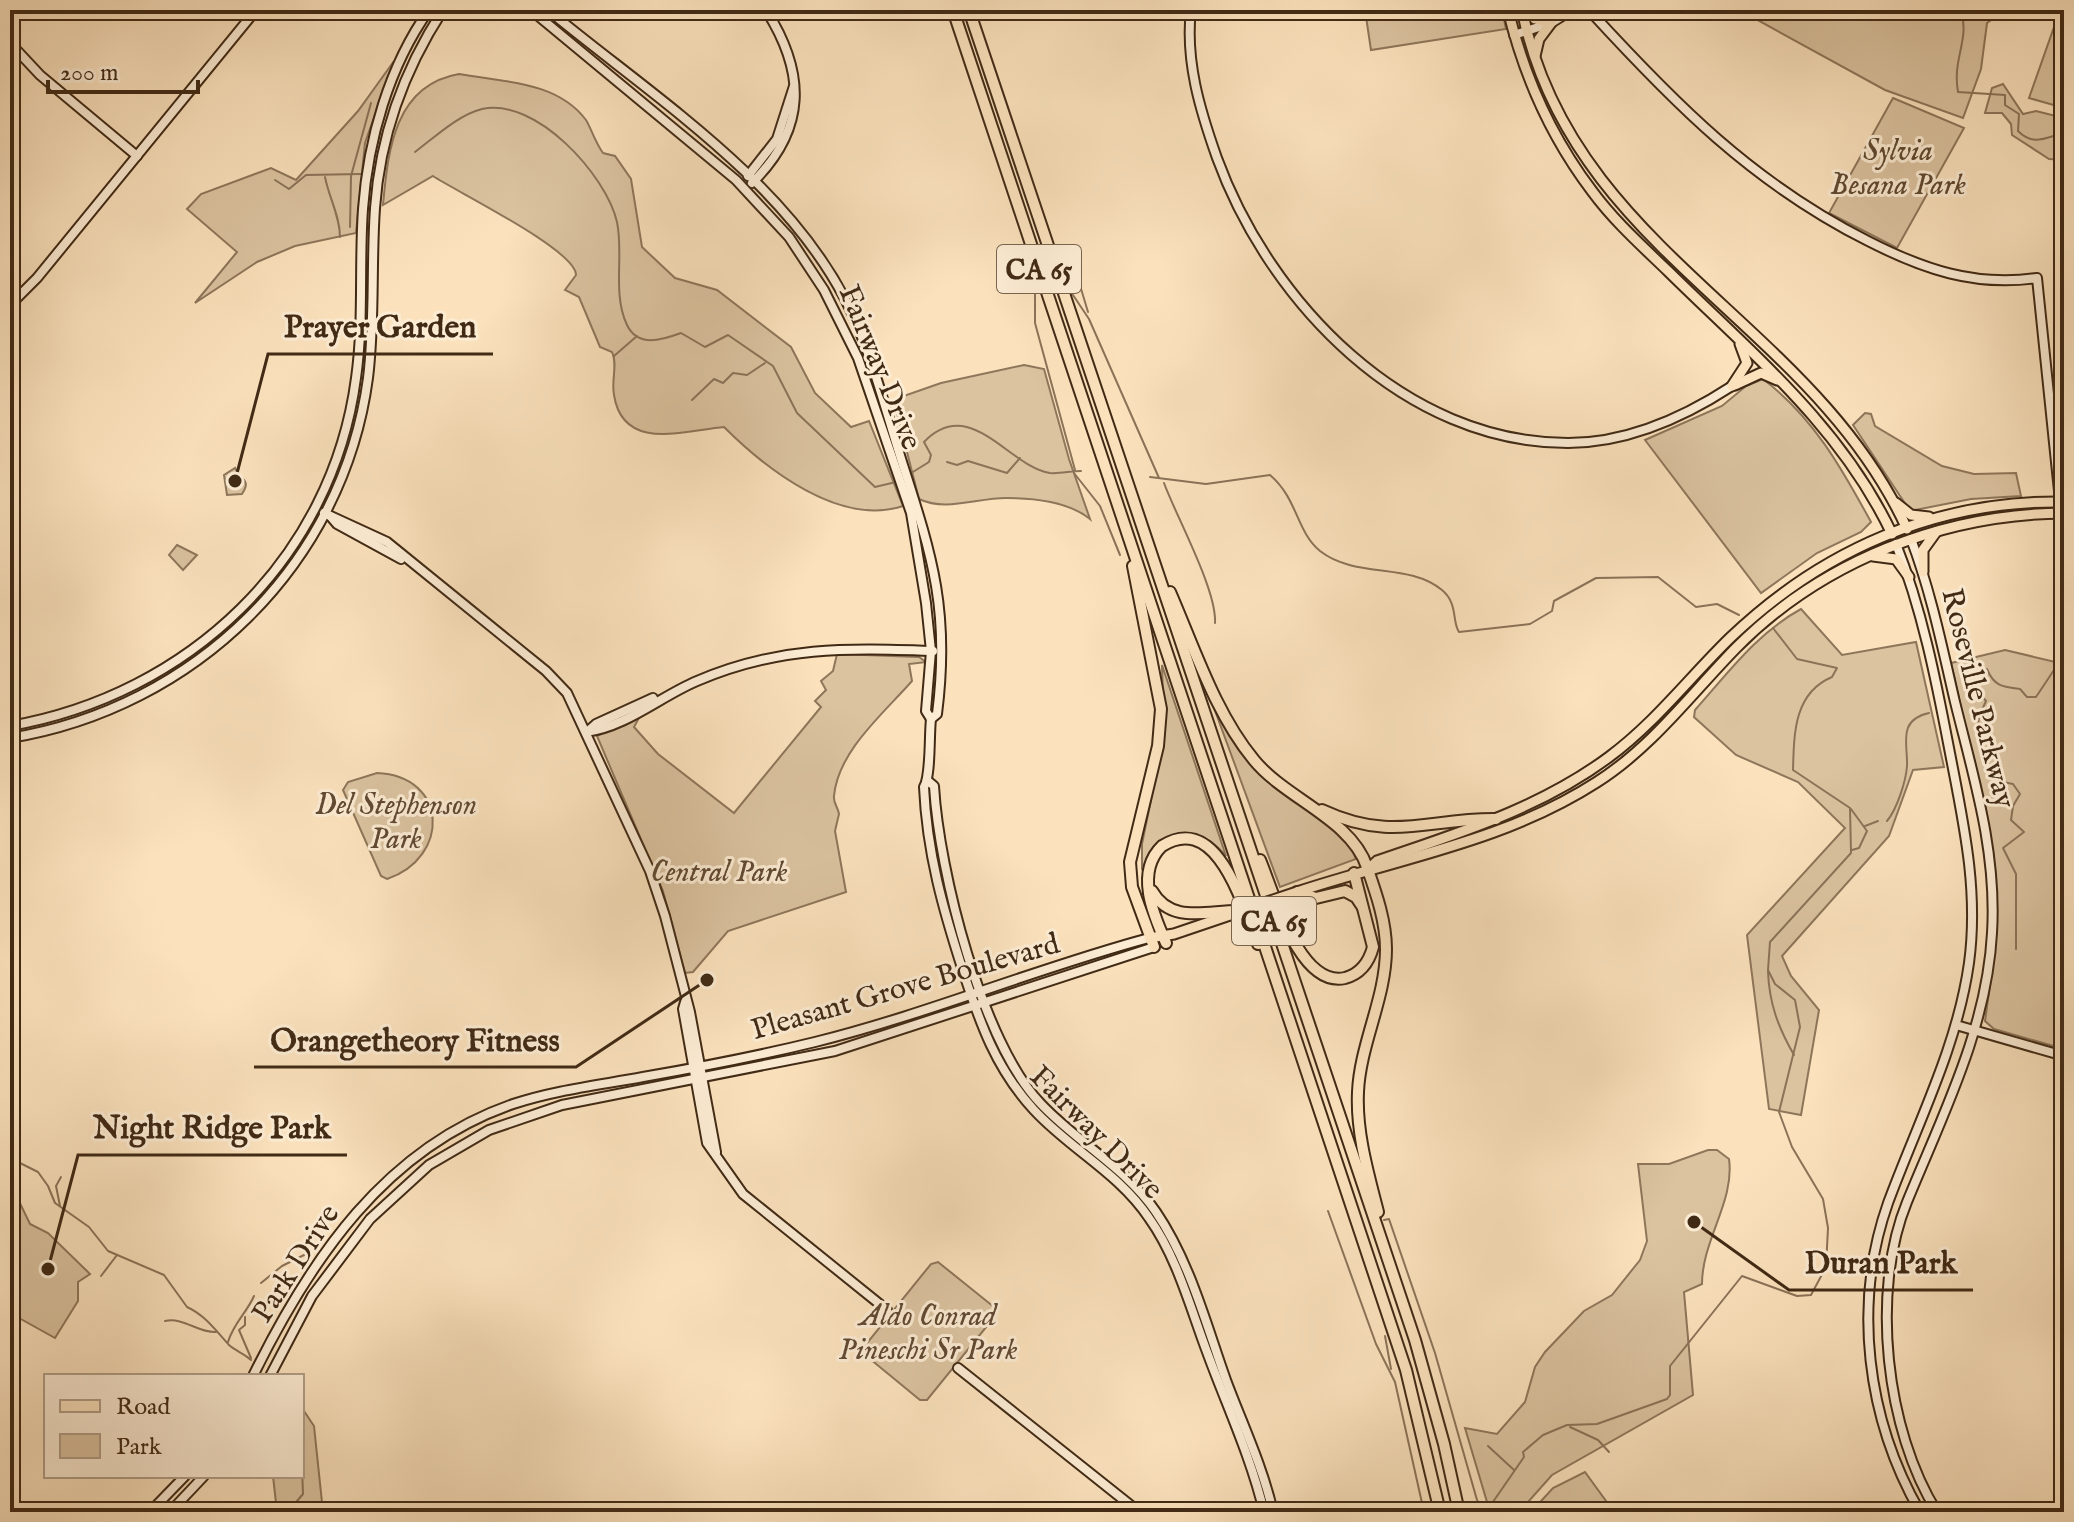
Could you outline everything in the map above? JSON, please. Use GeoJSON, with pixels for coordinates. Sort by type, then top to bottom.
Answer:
{"type":"FeatureCollection","features":[{"type":"Feature","properties":{"kind":"highway","name":"CA 65"},"geometry":{"type":"LineString","coordinates":[[953,10],[1406,1370],[1438,1509]]}},
{"type":"Feature","properties":{"kind":"highway","name":"CA 65"},"geometry":{"type":"LineString","coordinates":[[969,10],[1407,1318],[1433,1402],[1459,1512]]}},
{"type":"Feature","properties":{"kind":"highway"},"geometry":{"type":"LineString","coordinates":[[1141,524],[1230,726],[1255,762],[1289,793],[1348,835],[1368,869],[1383,920],[1386,952],[1359,1073],[1358,1108],[1371,1185],[1407,1318]]}},
{"type":"Feature","properties":{"kind":"highway"},"geometry":{"type":"LineString","coordinates":[[1126,528],[1161,709],[1158,746],[1130,862],[1132,887],[1152,942]]}},
{"type":"Feature","properties":{"kind":"highway"},"geometry":{"type":"LineString","coordinates":[[1228,782],[1299,951],[1312,971],[1324,977],[1344,978],[1365,965],[1373,940],[1354,873]]}},
{"type":"Feature","properties":{"kind":"highway"},"geometry":{"type":"LineString","coordinates":[[1289,793],[1340,818],[1388,828],[1496,819]]}},
{"type":"Feature","properties":{"kind":"highway"},"geometry":{"type":"LineString","coordinates":[[1164,939],[1147,883],[1151,859],[1167,843],[1189,838],[1209,846],[1220,860],[1260,949],[1271,964]]}},
{"type":"Feature","properties":{"kind":"highway"},"geometry":{"type":"LineString","coordinates":[[1147,883],[1157,899],[1171,911],[1187,914],[1240,911]]}},
{"type":"Feature","properties":{"kind":"highway"},"geometry":{"type":"LineString","coordinates":[[1297,892],[1316,898],[1345,891],[1356,897],[1366,914]]}},
{"type":"Feature","properties":{"kind":"main road"},"geometry":{"type":"LineString","coordinates":[[10,305],[37,278],[256,10]]}},
{"type":"Feature","properties":{"kind":"main road"},"geometry":{"type":"LineString","coordinates":[[10,726],[76,711],[130,689],[179,661],[229,622],[257,593],[292,550],[316,509],[348,421],[357,378],[363,210],[373,141],[397,68],[429,10]]}},
{"type":"Feature","properties":{"kind":"main road"},"geometry":{"type":"LineString","coordinates":[[10,738],[70,725],[120,707],[176,677],[236,631],[303,555],[329,515],[359,424],[371,343],[375,211],[384,144],[408,74],[443,10]]}},
{"type":"Feature","properties":{"kind":"main road","name":"Fairway Drive"},"geometry":{"type":"LineString","coordinates":[[531,10],[743,186],[789,237],[833,306],[858,358],[935,571],[942,651],[937,714],[931,719]]}},
{"type":"Feature","properties":{"kind":"main road","name":"Fairway Drive"},"geometry":{"type":"LineString","coordinates":[[548,10],[752,177],[804,233],[844,298],[876,371],[899,465]]}},
{"type":"Feature","properties":{"kind":"main road"},"geometry":{"type":"LineString","coordinates":[[743,186],[775,157],[789,131],[796,103],[787,51],[766,10]]}},
{"type":"Feature","properties":{"kind":"main road"},"geometry":{"type":"LineString","coordinates":[[1191,10],[1190,46],[1195,87],[1226,182],[1257,241],[1297,298],[1330,335],[1414,400],[1445,416],[1500,435],[1570,443],[1651,428],[1680,417],[1732,386],[1761,373],[1781,382]]}},
{"type":"Feature","properties":{"kind":"main road","name":"Roseville Parkway"},"geometry":{"type":"LineString","coordinates":[[1508,10],[1514,35],[1547,118],[1593,193],[1638,242],[1761,361],[1838,444],[1878,506],[1909,577],[1940,700],[1969,848],[1972,933],[1956,1025],[1887,1206],[1874,1257],[1868,1311],[1872,1374],[1882,1421],[1903,1480],[1920,1512]]}},
{"type":"Feature","properties":{"kind":"main road"},"geometry":{"type":"LineString","coordinates":[[1524,10],[1535,19],[1551,23]]}},
{"type":"Feature","properties":{"kind":"main road","name":"Roseville Parkway"},"geometry":{"type":"LineString","coordinates":[[1524,10],[1535,56],[1562,120],[1607,190],[1642,230],[1773,353],[1845,428],[1891,499],[1906,527],[1923,572],[1975,773],[1990,855],[1992,934],[1974,1031],[1907,1202],[1888,1299],[1887,1343],[1896,1405],[1923,1488],[1937,1512]]}},
{"type":"Feature","properties":{"kind":"main road"},"geometry":{"type":"LineString","coordinates":[[1514,35],[1551,23],[1572,10]]}},
{"type":"Feature","properties":{"kind":"main road"},"geometry":{"type":"LineString","coordinates":[[1589,10],[1710,136],[1772,184],[1830,222],[1931,270],[1978,279],[2037,278],[2063,508]]}},
{"type":"Feature","properties":{"kind":"main road"},"geometry":{"type":"LineString","coordinates":[[1535,56],[1539,39],[1551,23]]}},
{"type":"Feature","properties":{"kind":"main road"},"geometry":{"type":"LineString","coordinates":[[10,43],[47,82],[137,156]]}},
{"type":"Feature","properties":{"kind":"main road"},"geometry":{"type":"LineString","coordinates":[[590,58],[596,50]]}},
{"type":"Feature","properties":{"kind":"main road"},"geometry":{"type":"LineString","coordinates":[[361,313],[366,340],[371,343]]}},
{"type":"Feature","properties":{"kind":"main road"},"geometry":{"type":"LineString","coordinates":[[1732,386],[1747,363],[1737,338]]}},
{"type":"Feature","properties":{"kind":"main road"},"geometry":{"type":"LineString","coordinates":[[1732,386],[1773,353]]}},
{"type":"Feature","properties":{"kind":"main road","name":"Fairway Drive"},"geometry":{"type":"LineString","coordinates":[[909,493],[922,566],[931,651],[926,711],[931,719],[926,784],[930,854],[943,915],[975,1007],[998,1063],[1018,1092],[1043,1119],[1122,1185],[1154,1225],[1170,1255],[1264,1512]]}},
{"type":"Feature","properties":{"kind":"main road"},"geometry":{"type":"LineString","coordinates":[[1891,499],[1911,515],[1932,518]]}},
{"type":"Feature","properties":{"kind":"main road"},"geometry":{"type":"LineString","coordinates":[[1865,543],[1878,526],[1878,506]]}},
{"type":"Feature","properties":{"kind":"main road"},"geometry":{"type":"LineString","coordinates":[[1368,869],[1377,861],[1496,819],[1558,790],[1610,756],[1652,720],[1775,598],[1809,573],[1865,543],[1932,518],[1988,506],[2063,508]]}},
{"type":"Feature","properties":{"kind":"main road"},"geometry":{"type":"LineString","coordinates":[[1240,911],[1354,873],[1380,870],[1501,832],[1554,808],[1619,767],[1676,714],[1731,654],[1773,616],[1826,578],[1870,555],[1938,530],[2063,508]]}},
{"type":"Feature","properties":{"kind":"main road"},"geometry":{"type":"LineString","coordinates":[[316,509],[412,565],[557,681],[586,732],[653,879],[685,1001],[707,1143],[743,1194],[887,1310]]}},
{"type":"Feature","properties":{"kind":"main road"},"geometry":{"type":"LineString","coordinates":[[1923,572],[1923,550],[1938,530]]}},
{"type":"Feature","properties":{"kind":"main road"},"geometry":{"type":"LineString","coordinates":[[1870,555],[1896,559],[1909,577]]}},
{"type":"Feature","properties":{"kind":"main road"},"geometry":{"type":"LineString","coordinates":[[236,631],[257,593]]}},
{"type":"Feature","properties":{"kind":"main road"},"geometry":{"type":"LineString","coordinates":[[218,647],[230,628],[229,622]]}},
{"type":"Feature","properties":{"kind":"main road"},"geometry":{"type":"LineString","coordinates":[[586,732],[627,717],[664,696],[747,661],[772,655],[817,651],[942,651]]}},
{"type":"Feature","properties":{"kind":"main road"},"geometry":{"type":"LineString","coordinates":[[1676,714],[1677,704],[1703,675],[1705,665]]}},
{"type":"Feature","properties":{"kind":"main road","name":"Fairway Drive"},"geometry":{"type":"LineString","coordinates":[[926,784],[929,814],[936,818],[948,885],[986,1004],[1005,1051],[1030,1091],[1124,1175],[1165,1226],[1187,1273],[1273,1512]]}},
{"type":"Feature","properties":{"kind":"main road"},"geometry":{"type":"LineString","coordinates":[[930,854],[931,829],[936,818]]}},
{"type":"Feature","properties":{"kind":"main road","name":"Pleasant Grove Boulevard"},"geometry":{"type":"LineString","coordinates":[[385,1183],[443,1139],[513,1105],[565,1090],[697,1067],[831,1038],[1164,939],[1221,914]]}},
{"type":"Feature","properties":{"kind":"main road","name":"Pleasant Grove Boulevard"},"geometry":{"type":"LineString","coordinates":[[395,1193],[451,1150],[504,1123],[562,1105],[845,1048],[986,1004],[1152,942]]}},
{"type":"Feature","properties":{"kind":"main road"},"geometry":{"type":"LineString","coordinates":[[1956,1025],[2064,1056]]}},
{"type":"Feature","properties":{"kind":"main road"},"geometry":{"type":"LineString","coordinates":[[791,1060],[793,1056],[829,1047],[831,1038]]}},
{"type":"Feature","properties":{"kind":"main road"},"geometry":{"type":"LineString","coordinates":[[504,1123],[504,1116],[513,1105]]}},
{"type":"Feature","properties":{"kind":"main road","name":"Park Drive"},"geometry":{"type":"LineString","coordinates":[[254,1374],[318,1261],[356,1211],[385,1183]]}},
{"type":"Feature","properties":{"kind":"main road","name":"Park Drive"},"geometry":{"type":"LineString","coordinates":[[271,1374],[324,1278],[395,1193]]}},
{"type":"Feature","properties":{"kind":"main road"},"geometry":{"type":"LineString","coordinates":[[958,1368],[1139,1512]]}},
{"type":"Feature","properties":{"kind":"main road"},"geometry":{"type":"LineString","coordinates":[[1213,1369],[1241,1429],[1247,1434]]}},
{"type":"Feature","properties":{"kind":"main road"},"geometry":{"type":"LineString","coordinates":[[150,1512],[183,1478]]}},
{"type":"Feature","properties":{"kind":"main road"},"geometry":{"type":"LineString","coordinates":[[170,1512],[202,1478]]}},
{"type":"Feature","properties":{"kind":"green space"},"geometry":{"type":"Polygon","coordinates":[[[1365,10],[1502,10],[1506,29],[1371,50],[1365,10]]]}},
{"type":"Feature","properties":{"kind":"green space"},"geometry":{"type":"Polygon","coordinates":[[[1747,10],[2005,10],[1987,23],[1981,69],[1963,118],[1885,90],[1752,17],[1747,10]]]}},
{"type":"Feature","properties":{"kind":"green space"},"geometry":{"type":"Polygon","coordinates":[[[2060,10],[2064,10],[2064,108],[2029,98],[2060,10]]]}},
{"type":"Feature","properties":{"kind":"green space"},"geometry":{"type":"Polygon","coordinates":[[[394,61],[365,143],[356,233],[295,246],[257,262],[195,303],[237,252],[187,209],[201,194],[271,168],[296,180],[358,111],[394,61]]]}},
{"type":"Feature","properties":{"kind":"green space"},"geometry":{"type":"Polygon","coordinates":[[[459,74],[528,85],[560,97],[574,107],[586,120],[603,153],[615,156],[631,179],[642,247],[675,278],[717,290],[791,347],[815,393],[851,427],[869,421],[903,506],[879,510],[854,508],[830,501],[782,476],[724,427],[658,434],[630,425],[620,413],[614,395],[612,352],[600,347],[579,297],[565,290],[576,275],[571,264],[557,251],[514,222],[433,176],[383,205],[392,142],[408,106],[421,91],[438,80],[459,74]]]}},
{"type":"Feature","properties":{"kind":"green space"},"geometry":{"type":"Polygon","coordinates":[[[2003,84],[2023,114],[2036,111],[2064,118],[2064,160],[2049,159],[2012,135],[2011,124],[2002,113],[1985,113],[1992,88],[2003,84]]]}},
{"type":"Feature","properties":{"kind":"green space","name":"Sylvia Besana Park"},"geometry":{"type":"Polygon","coordinates":[[[1893,98],[1964,128],[1897,248],[1829,213],[1893,98]]]}},
{"type":"Feature","properties":{"kind":"green space"},"geometry":{"type":"Polygon","coordinates":[[[1024,365],[1044,369],[1069,459],[1090,519],[1072,509],[1039,500],[1006,498],[940,504],[919,499],[896,409],[898,398],[941,383],[1024,365]]]}},
{"type":"Feature","properties":{"kind":"green space"},"geometry":{"type":"Polygon","coordinates":[[[1763,379],[1811,426],[1837,463],[1871,522],[1861,532],[1817,553],[1761,593],[1645,440],[1722,406],[1746,386],[1763,379]]]}},
{"type":"Feature","properties":{"kind":"green space"},"geometry":{"type":"Polygon","coordinates":[[[1865,413],[1871,414],[1875,426],[1942,466],[1974,474],[2016,473],[2021,496],[1971,499],[1910,511],[1853,425],[1865,413]]]}},
{"type":"Feature","properties":{"kind":"green space"},"geometry":{"type":"Polygon","coordinates":[[[235,468],[245,482],[245,489],[242,494],[227,495],[224,475],[235,468]]]}},
{"type":"Feature","properties":{"kind":"green space"},"geometry":{"type":"Polygon","coordinates":[[[177,545],[197,555],[183,570],[169,555],[177,545]]]}},
{"type":"Feature","properties":{"kind":"green space"},"geometry":{"type":"Polygon","coordinates":[[[1801,609],[1842,655],[1916,642],[1944,767],[1913,770],[1889,836],[1782,956],[1791,976],[1819,1010],[1801,1115],[1769,1109],[1747,935],[1845,828],[1798,782],[1736,755],[1694,717],[1695,710],[1744,655],[1771,630],[1801,609]]]}},
{"type":"Feature","properties":{"kind":"green space"},"geometry":{"type":"Polygon","coordinates":[[[2005,650],[2064,664],[2064,1049],[1994,1029],[1985,1021],[1994,956],[1993,878],[1981,796],[1951,663],[2005,650]]]}},
{"type":"Feature","properties":{"kind":"green space","name":"Central Park"},"geometry":{"type":"Polygon","coordinates":[[[837,654],[919,657],[926,662],[909,664],[912,681],[853,748],[837,779],[834,798],[839,814],[835,831],[846,892],[728,931],[693,972],[685,973],[663,891],[597,736],[641,714],[634,727],[658,754],[734,813],[821,707],[815,701],[826,690],[821,681],[833,671],[837,654]]]}},
{"type":"Feature","properties":{"kind":"green space"},"geometry":{"type":"Polygon","coordinates":[[[1162,665],[1226,856],[1203,838],[1180,833],[1158,844],[1142,870],[1142,844],[1164,736],[1162,665]]]}},
{"type":"Feature","properties":{"kind":"green space"},"geometry":{"type":"Polygon","coordinates":[[[1207,689],[1229,733],[1250,764],[1271,784],[1341,835],[1356,859],[1280,887],[1207,689]]]}},
{"type":"Feature","properties":{"kind":"green space","name":"Del Stephenson Park"},"geometry":{"type":"Polygon","coordinates":[[[377,773],[400,778],[418,788],[428,802],[433,819],[431,837],[422,854],[408,868],[387,879],[381,876],[343,790],[348,782],[377,773]]]}},
{"type":"Feature","properties":{"kind":"green space"},"geometry":{"type":"Polygon","coordinates":[[[1708,1150],[1717,1150],[1729,1159],[1730,1175],[1707,1252],[1702,1284],[1684,1292],[1693,1395],[1552,1475],[1519,1512],[1490,1512],[1465,1428],[1497,1434],[1525,1402],[1535,1367],[1545,1352],[1584,1311],[1612,1295],[1640,1260],[1647,1241],[1638,1164],[1669,1164],[1708,1150]]]}},
{"type":"Feature","properties":{"kind":"green space"},"geometry":{"type":"Polygon","coordinates":[[[16,1195],[30,1224],[48,1233],[90,1274],[78,1282],[78,1301],[55,1338],[10,1313],[10,1206],[16,1195]]]}},
{"type":"Feature","properties":{"kind":"green space","name":"Aldo Conrad Pineschi Sr Park"},"geometry":{"type":"Polygon","coordinates":[[[938,1262],[994,1307],[996,1315],[927,1400],[920,1400],[864,1354],[863,1348],[931,1264],[938,1262]]]}},
{"type":"Feature","properties":{"kind":"green space"},"geometry":{"type":"Polygon","coordinates":[[[304,1411],[314,1426],[323,1512],[277,1512],[273,1478],[304,1478],[304,1411]]]}},
{"type":"Feature","properties":{"kind":"green space"},"geometry":{"type":"Polygon","coordinates":[[[1585,1472],[1614,1512],[1531,1512],[1553,1488],[1585,1472]]]}},
{"type":"Feature","properties":{"kind":"waterway"},"geometry":{"type":"LineString","coordinates":[[1961,10],[1963,31],[1957,69],[1958,92],[2005,95],[2005,105],[2019,114],[2018,131],[2029,139],[2040,140],[2064,133]]}},
{"type":"Feature","properties":{"kind":"waterway"},"geometry":{"type":"LineString","coordinates":[[350,227],[351,176],[371,103]]}},
{"type":"Feature","properties":{"kind":"waterway"},"geometry":{"type":"LineString","coordinates":[[415,152],[456,121],[482,109],[503,108],[546,127],[584,162],[610,203],[619,235],[620,300],[632,332],[637,337],[651,340],[681,333],[705,347],[728,335],[773,366],[797,413],[875,487],[896,482]]}},
{"type":"Feature","properties":{"kind":"waterway"},"geometry":{"type":"LineString","coordinates":[[275,180],[289,189],[306,175],[361,174]]}},
{"type":"Feature","properties":{"kind":"waterway"},"geometry":{"type":"LineString","coordinates":[[325,177],[340,237]]}},
{"type":"Feature","properties":{"kind":"waterway"},"geometry":{"type":"LineString","coordinates":[[1069,249],[1088,312]]}},
{"type":"Feature","properties":{"kind":"waterway"},"geometry":{"type":"LineString","coordinates":[[1035,289],[1035,323],[1075,470]]}},
{"type":"Feature","properties":{"kind":"waterway"},"geometry":{"type":"LineString","coordinates":[[1071,292],[1089,319],[1159,478]]}},
{"type":"Feature","properties":{"kind":"waterway"},"geometry":{"type":"LineString","coordinates":[[614,356],[637,336]]}},
{"type":"Feature","properties":{"kind":"waterway"},"geometry":{"type":"LineString","coordinates":[[692,400],[714,379],[723,383],[733,373],[747,375],[765,363]]}},
{"type":"Feature","properties":{"kind":"waterway"},"geometry":{"type":"LineString","coordinates":[[908,475],[929,462],[931,455],[924,442],[941,429],[957,426],[989,437],[1035,468],[1050,473],[1081,471]]}},
{"type":"Feature","properties":{"kind":"waterway"},"geometry":{"type":"LineString","coordinates":[[947,462],[957,465],[968,461],[1007,473],[1020,458]]}},
{"type":"Feature","properties":{"kind":"waterway"},"geometry":{"type":"LineString","coordinates":[[1074,473],[1100,506],[1120,555]]}},
{"type":"Feature","properties":{"kind":"waterway"},"geometry":{"type":"LineString","coordinates":[[1150,477],[1206,484],[1270,475],[1286,494],[1306,534],[1320,551],[1349,565],[1428,581],[1447,595],[1459,632],[1530,624],[1552,611],[1554,601],[1596,578],[1658,577],[1696,607],[1717,604],[1739,615]]}},
{"type":"Feature","properties":{"kind":"waterway"},"geometry":{"type":"LineString","coordinates":[[1164,483],[1210,592],[1215,623]]}},
{"type":"Feature","properties":{"kind":"waterway"},"geometry":{"type":"LineString","coordinates":[[1486,1512],[1524,1457],[1523,1452],[1543,1435],[1567,1425],[1597,1424],[1667,1399],[1670,1395],[1670,1366],[1742,1276],[1797,1296],[1811,1295],[1826,1267],[1828,1228],[1823,1199],[1792,1147],[1779,1112],[1800,1027],[1795,1000],[1775,984],[1768,970],[1770,942],[1851,853],[1850,808],[1793,770],[1794,742],[1803,704],[1819,684],[1832,677],[1837,668],[1797,659],[1773,628]]}},
{"type":"Feature","properties":{"kind":"waterway"},"geometry":{"type":"LineString","coordinates":[[1965,678],[1973,678],[1987,669],[1999,685],[2020,689],[2027,697],[2036,697],[2058,664]]}},
{"type":"Feature","properties":{"kind":"waterway"},"geometry":{"type":"LineString","coordinates":[[1968,678],[1971,694],[1979,693],[1986,701],[1977,733],[1981,750],[1998,781],[2013,784],[2020,794],[2013,806],[2011,820],[2024,832],[2003,848],[2016,874],[2016,949]]}},
{"type":"Feature","properties":{"kind":"waterway"},"geometry":{"type":"LineString","coordinates":[[1887,821],[1905,779],[1908,727],[1919,716],[1929,713]]}},
{"type":"Feature","properties":{"kind":"waterway"},"geometry":{"type":"LineString","coordinates":[[1851,809],[1867,831],[1859,848],[1852,850]]}},
{"type":"Feature","properties":{"kind":"waterway"},"geometry":{"type":"LineString","coordinates":[[1865,826],[1878,821]]}},
{"type":"Feature","properties":{"kind":"waterway"},"geometry":{"type":"LineString","coordinates":[[1768,971],[1775,1014],[1794,1055]]}},
{"type":"Feature","properties":{"kind":"waterway"},"geometry":{"type":"LineString","coordinates":[[14,1160],[38,1172],[55,1203],[89,1227],[108,1251],[164,1275],[187,1307],[205,1319],[231,1347],[251,1360]]}},
{"type":"Feature","properties":{"kind":"waterway"},"geometry":{"type":"LineString","coordinates":[[60,1206],[56,1186],[61,1177]]}},
{"type":"Feature","properties":{"kind":"waterway"},"geometry":{"type":"LineString","coordinates":[[1328,1211],[1376,1344],[1395,1382],[1424,1512]]}},
{"type":"Feature","properties":{"kind":"waterway"},"geometry":{"type":"LineString","coordinates":[[1384,1220],[1389,1219],[1435,1353],[1477,1500],[1485,1512]]}},
{"type":"Feature","properties":{"kind":"waterway"},"geometry":{"type":"LineString","coordinates":[[261,1283],[282,1266],[316,1249]]}},
{"type":"Feature","properties":{"kind":"waterway"},"geometry":{"type":"LineString","coordinates":[[101,1276],[117,1255]]}},
{"type":"Feature","properties":{"kind":"waterway"},"geometry":{"type":"LineString","coordinates":[[228,1342],[254,1296]]}},
{"type":"Feature","properties":{"kind":"waterway"},"geometry":{"type":"LineString","coordinates":[[245,1317],[245,1325],[239,1330],[251,1358]]}},
{"type":"Feature","properties":{"kind":"waterway"},"geometry":{"type":"LineString","coordinates":[[165,1321],[178,1321],[216,1332]]}},
{"type":"Feature","properties":{"kind":"waterway"},"geometry":{"type":"LineString","coordinates":[[1385,1336],[1391,1369]]}},
{"type":"Feature","properties":{"kind":"waterway"},"geometry":{"type":"LineString","coordinates":[[1570,1427],[1598,1440],[1609,1452]]}},
{"type":"Feature","properties":{"kind":"waterway"},"geometry":{"type":"LineString","coordinates":[[1488,1446],[1514,1470]]}},
{"type":"Feature","properties":{"kind":"waterway"},"geometry":{"type":"LineString","coordinates":[[302,1478],[303,1494],[297,1501],[303,1512]]}},
{"type":"Feature","properties":{"kind":"place","name":"Prayer Garden"},"geometry":{"type":"Point","coordinates":[235,481]}},
{"type":"Feature","properties":{"kind":"place","name":"Orangetheory Fitness"},"geometry":{"type":"Point","coordinates":[707,980]}},
{"type":"Feature","properties":{"kind":"place","name":"Duran Park"},"geometry":{"type":"Point","coordinates":[1694,1222]}},
{"type":"Feature","properties":{"kind":"place","name":"Night Ridge Park"},"geometry":{"type":"Point","coordinates":[48,1269]}}]}
